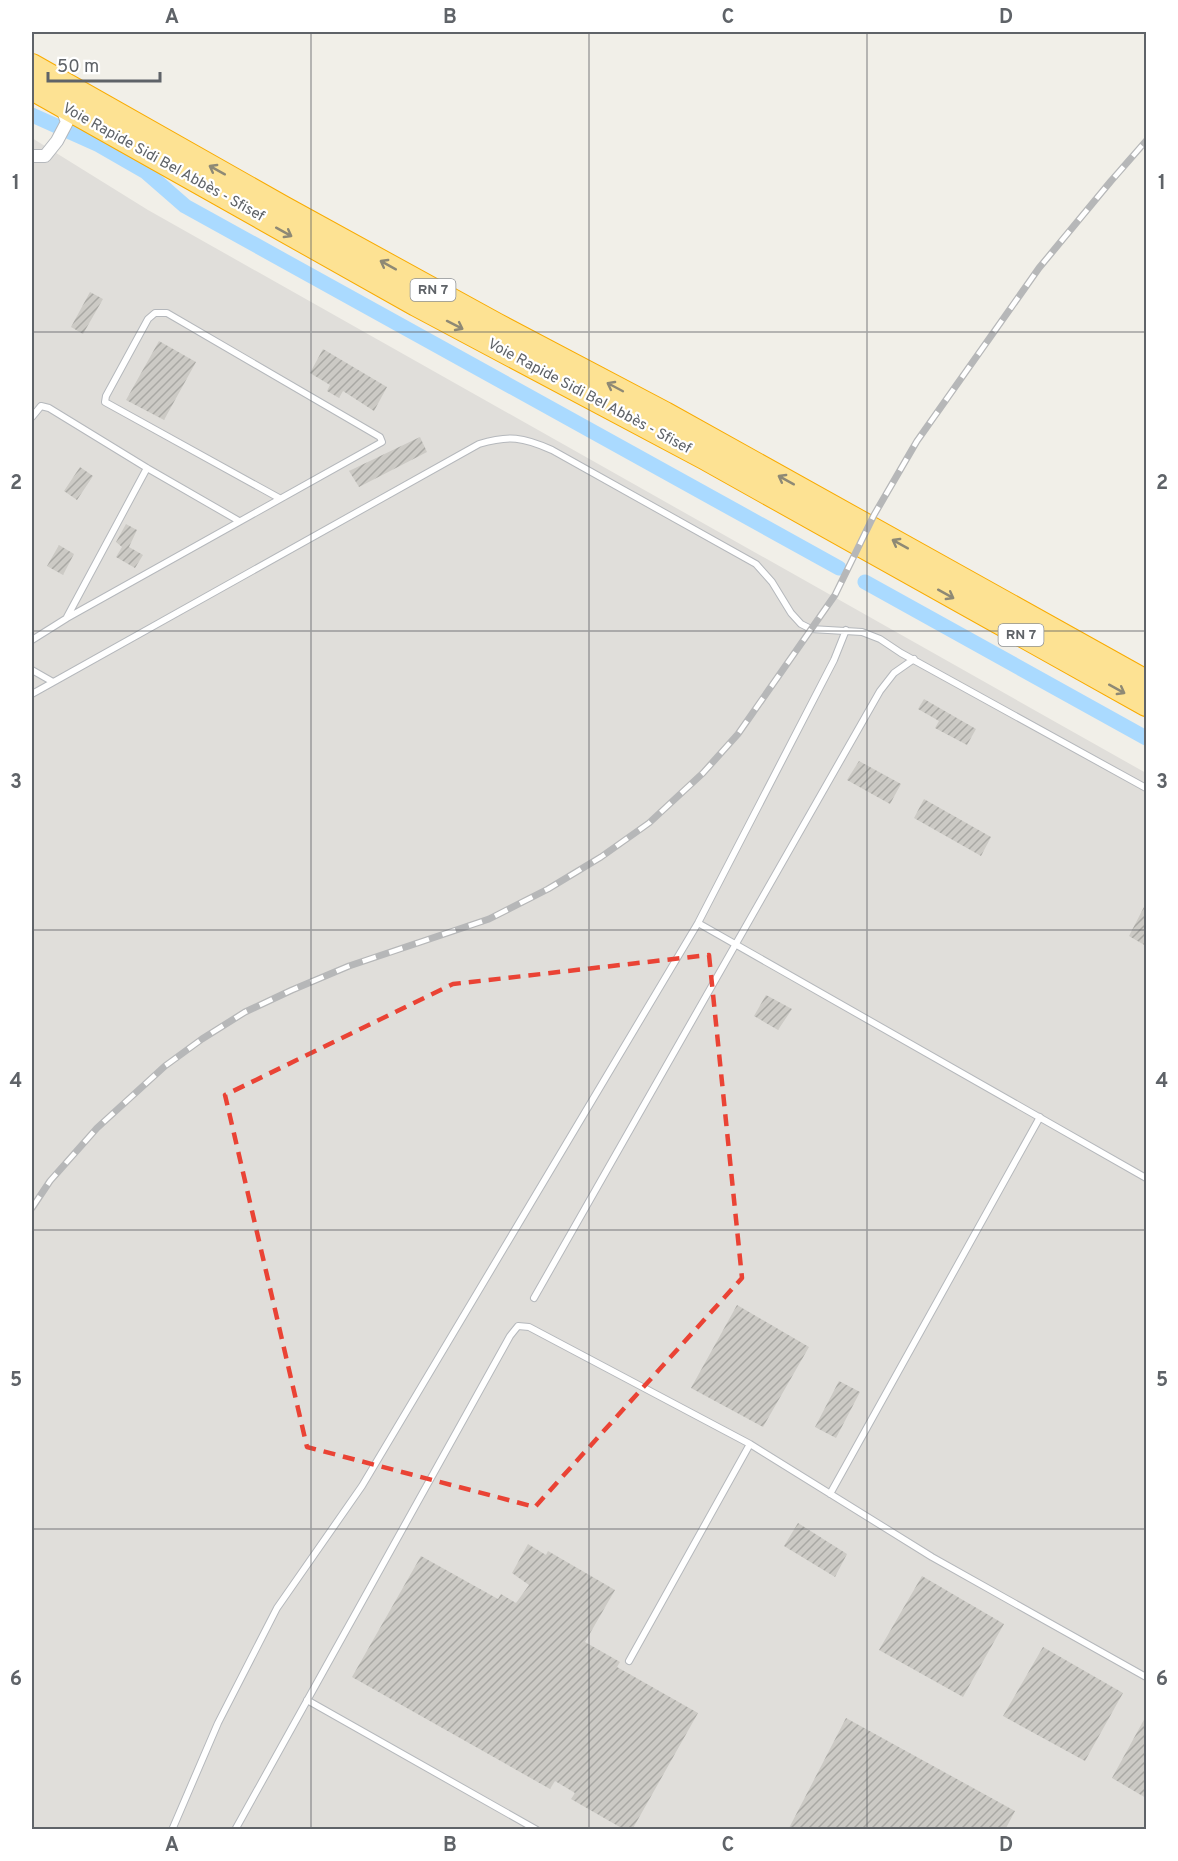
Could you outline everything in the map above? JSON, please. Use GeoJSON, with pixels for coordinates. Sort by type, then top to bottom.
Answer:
{"type":"FeatureCollection","features":[{"type":"Feature","properties":{"kind":"highway","name":"Voie Rapide Sidi Bel Abbès - Sfisef"},"geometry":{"type":"LineString","coordinates":[[32,65],[283,207],[496,324],[665,413],[1146,681]]}},
{"type":"Feature","properties":{"kind":"highway","name":"Voie Rapide Sidi Bel Abbès - Sfisef"},"geometry":{"type":"LineString","coordinates":[[32,89],[64,114],[704,458],[1146,705]]}},
{"type":"Feature","properties":{"kind":"street"},"geometry":{"type":"LineString","coordinates":[[32,156],[45,156],[57,141],[64,114]]}},
{"type":"Feature","properties":{"kind":"lane"},"geometry":{"type":"LineString","coordinates":[[32,640],[279,498],[382,442],[381,438],[167,313],[155,313],[148,319],[106,396],[105,402],[279,498]]}},
{"type":"Feature","properties":{"kind":"lane"},"geometry":{"type":"LineString","coordinates":[[32,417],[41,406],[50,408],[239,521]]}},
{"type":"Feature","properties":{"kind":"lane"},"geometry":{"type":"LineString","coordinates":[[32,694],[479,444],[512,437],[530,440],[552,450],[756,564],[772,582],[790,613],[801,624],[811,629],[862,632],[880,639],[1146,788]]}},
{"type":"Feature","properties":{"kind":"lane"},"geometry":{"type":"LineString","coordinates":[[67,618],[147,468]]}},
{"type":"Feature","properties":{"kind":"lane"},"geometry":{"type":"LineString","coordinates":[[172,1830],[218,1723],[277,1608],[362,1486],[698,923],[834,660],[846,630]]}},
{"type":"Feature","properties":{"kind":"lane"},"geometry":{"type":"LineString","coordinates":[[534,1298],[880,691],[894,673],[914,659]]}},
{"type":"Feature","properties":{"kind":"lane"},"geometry":{"type":"LineString","coordinates":[[32,670],[53,682]]}},
{"type":"Feature","properties":{"kind":"lane"},"geometry":{"type":"LineString","coordinates":[[698,923],[1146,1178]]}},
{"type":"Feature","properties":{"kind":"lane"},"geometry":{"type":"LineString","coordinates":[[830,1494],[1040,1117]]}},
{"type":"Feature","properties":{"kind":"lane"},"geometry":{"type":"LineString","coordinates":[[235,1830],[510,1336],[518,1326],[529,1327],[750,1444],[932,1557],[1146,1677]]}},
{"type":"Feature","properties":{"kind":"lane"},"geometry":{"type":"LineString","coordinates":[[629,1661],[750,1444]]}},
{"type":"Feature","properties":{"kind":"lane"},"geometry":{"type":"LineString","coordinates":[[307,1700],[537,1830]]}},
{"type":"Feature","properties":{"kind":"highlighted area"},"geometry":{"type":"Polygon","coordinates":[[[709,955],[742,1278],[535,1507],[307,1447],[225,1095],[453,984],[709,955]]]}},
{"type":"Feature","properties":{"kind":"shaded area"},"geometry":{"type":"Polygon","coordinates":[[[32,138],[148,210],[1146,773],[1146,1829],[32,1829],[32,138]]]}},
{"type":"Feature","properties":{"kind":"building"},"geometry":{"type":"Polygon","coordinates":[[[90,292],[103,299],[83,334],[71,327],[90,292]]]}},
{"type":"Feature","properties":{"kind":"building"},"geometry":{"type":"Polygon","coordinates":[[[159,341],[196,362],[164,420],[126,400],[159,341]]]}},
{"type":"Feature","properties":{"kind":"building"},"geometry":{"type":"Polygon","coordinates":[[[323,349],[387,387],[374,411],[343,391],[339,398],[327,391],[330,385],[310,373],[323,349]]]}},
{"type":"Feature","properties":{"kind":"building"},"geometry":{"type":"Polygon","coordinates":[[[420,437],[427,452],[359,487],[349,471],[420,437]]]}},
{"type":"Feature","properties":{"kind":"building"},"geometry":{"type":"Polygon","coordinates":[[[80,467],[93,476],[77,500],[64,491],[80,467]]]}},
{"type":"Feature","properties":{"kind":"building"},"geometry":{"type":"Polygon","coordinates":[[[126,524],[137,530],[129,547],[143,555],[135,568],[116,557],[122,547],[116,542],[126,524]]]}},
{"type":"Feature","properties":{"kind":"building"},"geometry":{"type":"Polygon","coordinates":[[[59,545],[74,554],[63,575],[47,566],[59,545]]]}},
{"type":"Feature","properties":{"kind":"building"},"geometry":{"type":"Polygon","coordinates":[[[924,699],[976,729],[967,745],[935,728],[939,721],[918,709],[924,699]]]}},
{"type":"Feature","properties":{"kind":"building"},"geometry":{"type":"Polygon","coordinates":[[[859,761],[901,784],[890,804],[847,780],[859,761]]]}},
{"type":"Feature","properties":{"kind":"building"},"geometry":{"type":"Polygon","coordinates":[[[924,799],[991,837],[981,856],[914,818],[924,799]]]}},
{"type":"Feature","properties":{"kind":"building"},"geometry":{"type":"Polygon","coordinates":[[[1146,903],[1146,946],[1129,936],[1146,903]]]}},
{"type":"Feature","properties":{"kind":"building"},"geometry":{"type":"Polygon","coordinates":[[[766,995],[792,1009],[778,1030],[754,1016],[766,995]]]}},
{"type":"Feature","properties":{"kind":"building"},"geometry":{"type":"Polygon","coordinates":[[[737,1305],[809,1347],[763,1427],[691,1388],[737,1305]]]}},
{"type":"Feature","properties":{"kind":"building"},"geometry":{"type":"Polygon","coordinates":[[[839,1381],[860,1392],[836,1438],[815,1427],[839,1381]]]}},
{"type":"Feature","properties":{"kind":"building"},"geometry":{"type":"Polygon","coordinates":[[[798,1523],[847,1554],[835,1577],[784,1546],[798,1523]]]}},
{"type":"Feature","properties":{"kind":"building"},"geometry":{"type":"Polygon","coordinates":[[[528,1544],[546,1555],[548,1551],[615,1590],[585,1642],[620,1662],[617,1667],[698,1713],[632,1830],[625,1830],[571,1799],[575,1793],[555,1781],[550,1789],[352,1677],[421,1556],[498,1599],[501,1594],[516,1603],[529,1585],[512,1573],[528,1544]]]}},
{"type":"Feature","properties":{"kind":"building"},"geometry":{"type":"Polygon","coordinates":[[[922,1576],[1004,1624],[963,1697],[879,1650],[922,1576]]]}},
{"type":"Feature","properties":{"kind":"building"},"geometry":{"type":"Polygon","coordinates":[[[1043,1647],[1123,1693],[1085,1761],[1003,1716],[1043,1647]]]}},
{"type":"Feature","properties":{"kind":"building"},"geometry":{"type":"Polygon","coordinates":[[[1146,1716],[1146,1798],[1112,1778],[1146,1716]]]}},
{"type":"Feature","properties":{"kind":"building"},"geometry":{"type":"Polygon","coordinates":[[[846,1718],[1015,1811],[1005,1830],[788,1830],[846,1718]]]}},
{"type":"Feature","properties":{"kind":"waterway"},"geometry":{"type":"LineString","coordinates":[[32,115],[99,145],[146,172],[185,206],[839,568]]}},
{"type":"Feature","properties":{"kind":"waterway"},"geometry":{"type":"LineString","coordinates":[[865,582],[1146,738]]}},
{"type":"Feature","properties":{"kind":"railway"},"geometry":{"type":"LineString","coordinates":[[32,1208],[50,1181],[97,1128],[165,1066],[202,1039],[245,1012],[292,990],[349,966],[489,919],[548,889],[601,857],[649,823],[703,773],[738,734],[835,595],[874,515],[917,441],[1039,268],[1146,141]]}}]}
